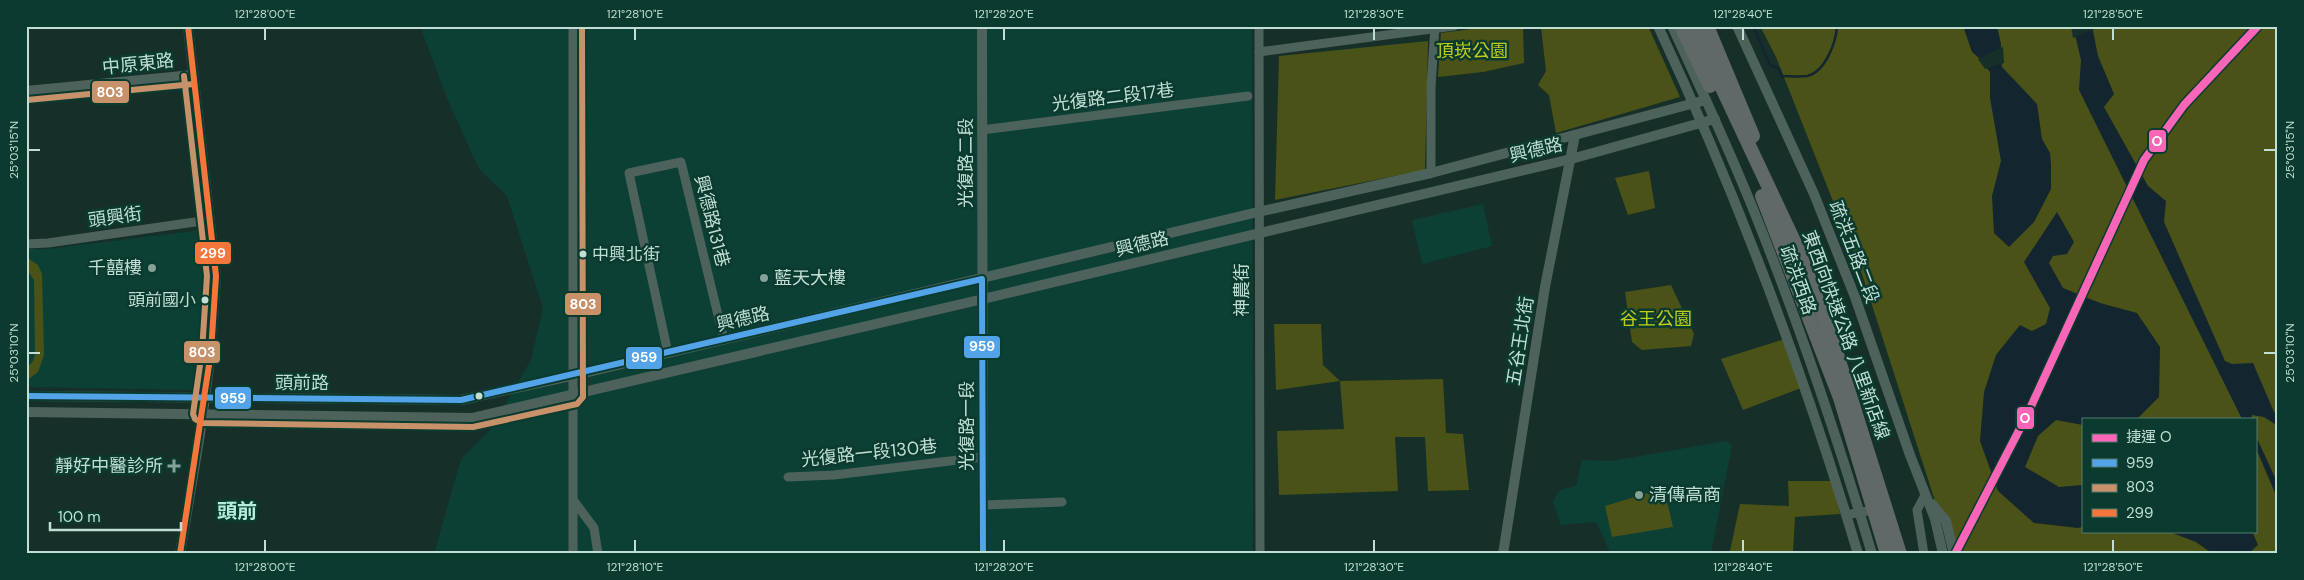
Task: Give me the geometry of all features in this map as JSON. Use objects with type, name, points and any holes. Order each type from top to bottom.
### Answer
[{"type":"highway","name":"東西向快速公路 八里新店線","points":[[1681,26],[1737,137],[1777,232],[1840,398],[1887,554]]},
{"type":"highway","name":"東西向快速公路 八里新店線","points":[[1693,26],[1804,265],[1836,352],[1898,554]]},
{"type":"highway","points":[[1707,26],[1740,103],[1787,228]]},
{"type":"street","points":[[180,554],[211,352],[216,276],[188,26]]},
{"type":"street","points":[[573,26],[575,375],[573,554]]},
{"type":"street","name":"光復路二段","points":[[982,26],[983,299]]},
{"type":"street","name":"神農街","points":[[1259,26],[1260,554]]},
{"type":"street","points":[[1259,52],[1435,27],[1454,26]]},
{"type":"street","name":"疏洪西路","points":[[1658,26],[1702,122],[1775,306],[1858,554]]},
{"type":"street","name":"疏洪西路","points":[[1672,26],[1715,119],[1790,303],[1860,512],[1872,554]]},
{"type":"street","name":"疏洪五路二段","points":[[1737,26],[1814,194],[1854,297],[1935,519],[1943,554]]},
{"type":"street","points":[[1431,173],[1431,87],[1435,27]]},
{"type":"street","name":"中原東路","points":[[26,91],[193,75]]},
{"type":"street","name":"光復路二段17巷","points":[[982,130],[1248,96]]},
{"type":"street","name":"興德路","points":[[575,375],[1258,212],[1431,173],[1706,100]]},
{"type":"street","name":"興德路","points":[[575,395],[1570,159],[1715,119]]},
{"type":"street","name":"五谷王北街","points":[[1503,554],[1545,286],[1574,135]]},
{"type":"street","name":"興德路131巷","points":[[668,353],[629,173],[681,162],[724,340]]},
{"type":"street","name":"頭興街","points":[[26,244],[48,244],[209,220]]},
{"type":"street","name":"光復路一段","points":[[983,299],[983,554]]},
{"type":"street","name":"頭前路","points":[[26,396],[461,400],[575,375]]},
{"type":"street","name":"頭前路","points":[[26,412],[472,418],[575,395]]},
{"type":"street","name":"光復路一段130巷","points":[[788,477],[834,475],[983,457]]},
{"type":"street","points":[[1924,554],[1917,510],[1925,495]]},
{"type":"street","name":"疏洪五路二段","points":[[1925,495],[1946,521],[1954,554]]},
{"type":"street","points":[[574,502],[594,528],[598,554]]},
{"type":"street","points":[[983,505],[1062,502]]},
{"type":"street","points":[[1846,515],[1883,508],[1898,554]]},
{"type":"shaded area","points":[[420,26],[1252,26],[1253,554],[434,554],[461,459],[491,429],[531,360],[543,308],[507,196],[479,169],[447,98]]},
{"type":"shaded area","points":[[1483,204],[1492,246],[1422,264],[1412,220]]},
{"type":"shaded area","name":"頭前國小","points":[[201,230],[207,301],[195,390],[26,387],[26,249],[48,249]]},
{"type":"shaded area","name":"清傳高商","points":[[1726,441],[1732,445],[1711,554],[1611,554],[1596,522],[1561,525],[1553,501],[1560,490],[1576,486],[1582,460],[1611,461]]},
{"type":"green space","name":"頂崁公園","points":[[1494,26],[1523,26],[1524,63],[1483,72],[1438,77],[1441,33]]},
{"type":"green space","points":[[1648,26],[1680,97],[1556,133],[1549,95],[1538,85],[1546,71],[1541,27]]},
{"type":"green space","points":[[1760,26],[2278,26],[2278,554],[1952,554],[1863,277],[1776,57]]},
{"type":"green space","points":[[1428,41],[1425,170],[1275,200],[1279,56]]},
{"type":"green space","points":[[1649,171],[1655,208],[1628,215],[1615,178]]},
{"type":"green space","points":[[26,257],[38,265],[42,274],[44,355],[38,372],[26,381],[26,369],[33,361],[35,355],[34,280],[26,268]]},
{"type":"green space","name":"谷王公園","points":[[1671,285],[1694,334],[1691,346],[1642,350],[1632,342],[1625,292]]},
{"type":"green space","points":[[1274,324],[1321,324],[1323,365],[1340,381],[1276,390]]},
{"type":"green space","points":[[1785,339],[1801,388],[1743,410],[1721,359]]},
{"type":"green space","points":[[1443,379],[1446,433],[1463,434],[1469,490],[1428,491],[1425,437],[1395,437],[1398,491],[1279,495],[1277,431],[1344,429],[1340,381]]},
{"type":"green space","points":[[1788,481],[1833,481],[1840,514],[1795,517],[1793,553],[1730,551],[1740,504],[1789,506]]},
{"type":"green space","points":[[1664,488],[1673,527],[1612,537],[1605,506]]},
{"type":"green space","points":[[1848,551],[1849,554],[1800,553]]},
{"type":"water","points":[[1963,26],[1997,26],[2001,44],[2002,67],[2037,104],[2042,139],[2050,153],[2051,189],[2034,222],[2009,247],[1994,233],[1992,196],[2001,161],[1990,98],[1990,72],[1972,52]]},
{"type":"water","points":[[2073,26],[2092,26],[2098,56],[2114,94],[2104,107],[2148,186],[2166,201],[2164,222],[2225,361],[2232,364],[2253,363],[2274,412],[2278,415],[2278,426],[2264,417],[2252,415],[2251,418],[2242,418],[2079,90],[2081,60]]},
{"type":"water","points":[[2057,212],[2074,242],[2067,254],[2053,256],[2049,263],[2063,288],[2100,303],[2137,313],[2160,347],[2159,397],[2138,418],[2082,418],[2082,425],[2056,420],[2038,436],[2025,467],[2059,487],[2082,485],[2082,527],[2034,523],[1998,491],[1980,441],[1984,392],[1996,355],[2020,325],[2032,331],[2046,324],[2050,308],[2024,262]]},
{"type":"water","points":[[2256,436],[2278,484],[2278,500],[2256,448]]},
{"type":"water","points":[[2170,532],[2252,532],[2258,545],[2248,554],[2213,554],[2196,542]]},
{"type":"pier","points":[[2071,26],[2094,26],[2095,29],[2073,38]]},
{"type":"pier","points":[[2003,47],[2004,63],[1985,69],[1978,59]]},
{"type":"waterway","points":[[1753,26],[1770,65],[1779,69],[1782,76],[1807,76],[1819,69],[1832,48],[1837,26]]},
{"type":"metro line","name":"O","points":[[1955,554],[2028,413],[2144,160],[2184,105],[2258,26]]},
{"type":"transit line","name":"299","points":[[180,554],[211,352],[216,276],[188,26]]},
{"type":"transit line","name":"803","points":[[184,76],[207,276],[202,351],[193,414],[195,419],[202,423],[473,427],[577,404],[583,397],[582,26]]},
{"type":"transit line","name":"803","points":[[27,100],[194,84]]},
{"type":"transit line","name":"959","points":[[26,396],[461,400],[982,279],[983,554]]},
{"type":"place","name":"中興北街","points":[[583,254]]},
{"type":"place","name":"千囍樓","points":[[152,268]]},
{"type":"place","name":"藍天大樓","points":[[764,278]]},
{"type":"place","name":"頭前國小","points":[[205,300]]},
{"type":"place","name":"靜好中醫診所","points":[[174,466]]},
{"type":"place","name":"清傳高商","points":[[1639,495]]},
{"type":"district","name":"頭前","points":[[237,511]]}]
